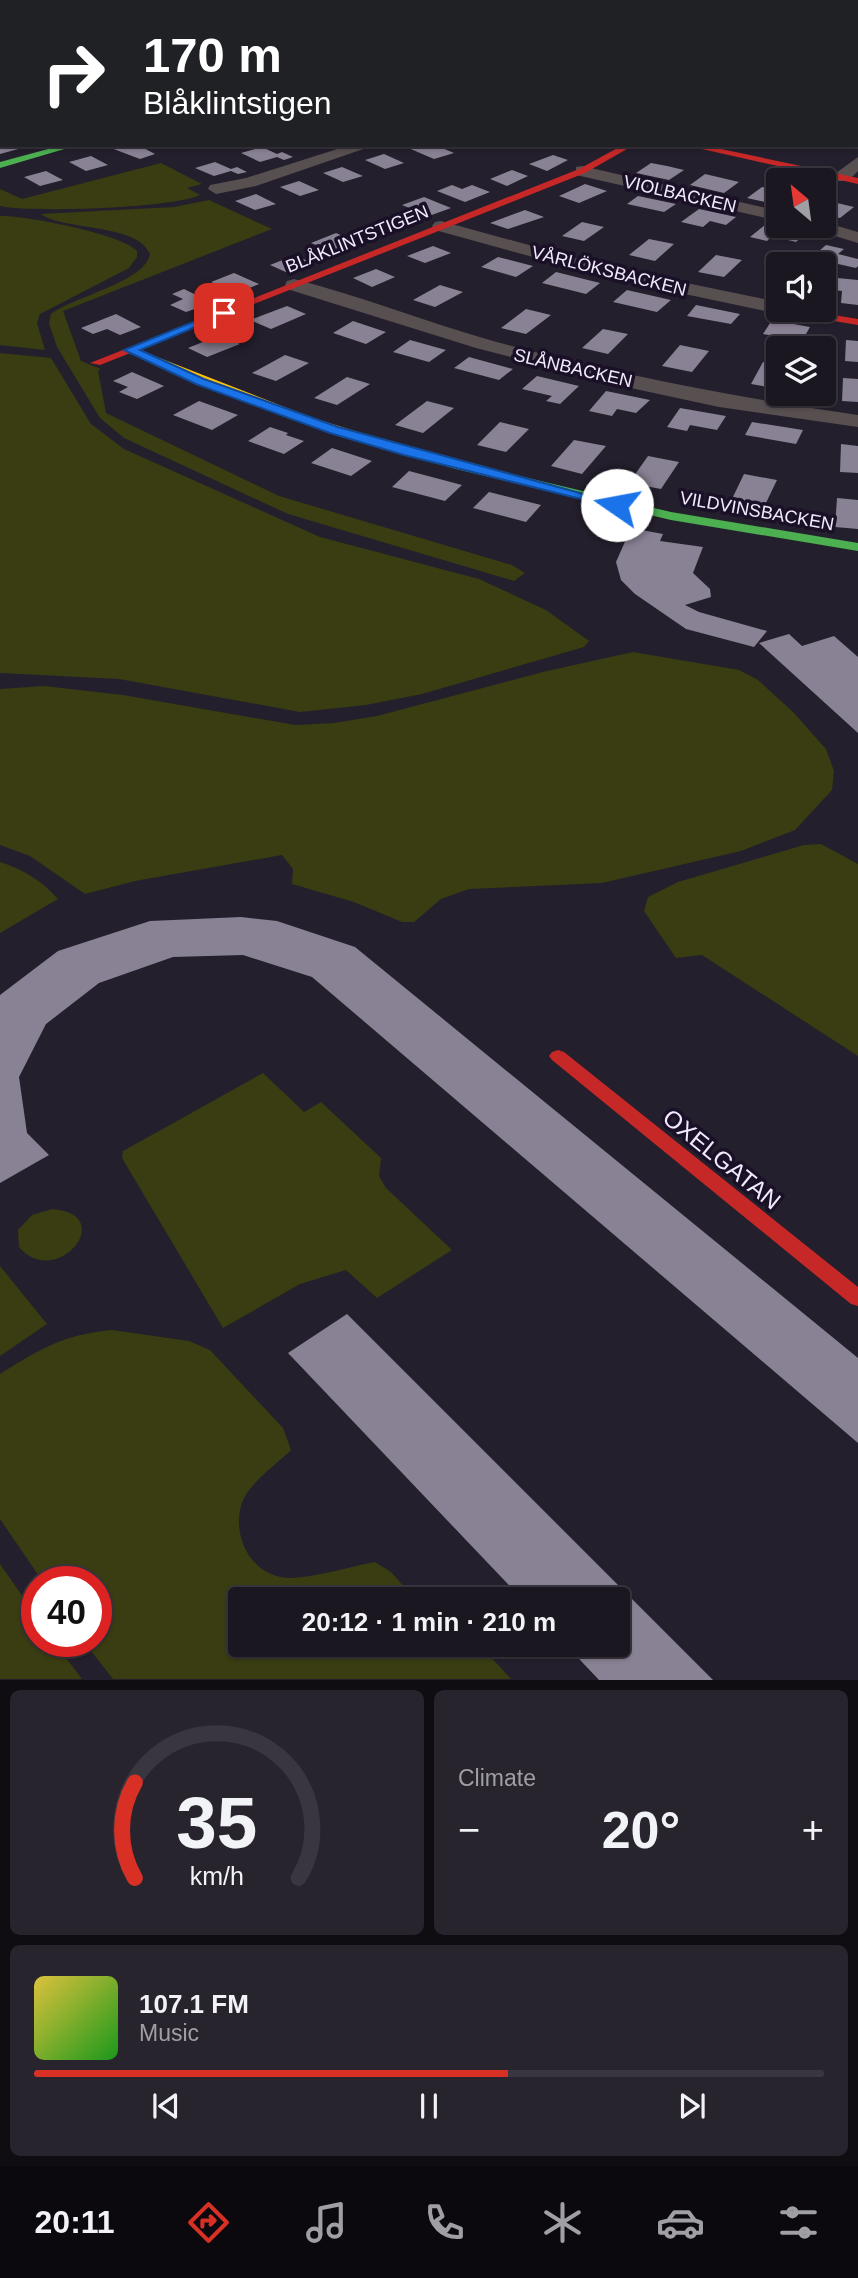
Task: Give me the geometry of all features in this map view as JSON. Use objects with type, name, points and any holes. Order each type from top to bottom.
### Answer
[{"type":"street","points":[[0,165],[67,147]]},
{"type":"street","points":[[216,189],[360,147]]},
{"type":"street","name":"BLÅKLINTSTIGEN","points":[[96,363],[582,171],[626,147]]},
{"type":"street","points":[[698,147],[850,179],[858,162]]},
{"type":"street","name":"VIOLBACKEN","points":[[582,171],[766,213]]},
{"type":"street","name":"VÅRLÖKSBACKEN","points":[[441,226],[585,267],[766,305]]},
{"type":"street","points":[[836,231],[858,238]]},
{"type":"street","name":"SLÅNBACKEN","points":[[294,285],[374,313],[522,356],[676,392],[858,421]]},
{"type":"street","points":[[836,318],[858,322]]},
{"type":"street","name":"VILDVINSBACKEN","points":[[130,350],[253,401],[409,453],[669,516],[858,547]]},
{"type":"street","name":"OXELGATAN","points":[[558,1056],[858,1298]]},
{"type":"shaded area","points":[[161,163],[202,184],[187,188],[200,195],[162,203],[102,208],[41,209],[0,206],[0,189],[22,199]]},
{"type":"shaded area","points":[[209,200],[272,229],[63,311],[81,361],[101,369],[98,371],[106,413],[279,496],[512,565],[525,573],[514,581],[288,514],[124,438],[100,418],[57,347],[49,323],[51,314],[136,273],[150,254],[143,244],[131,237],[66,223],[41,214],[174,207]]},
{"type":"shaded area","points":[[0,216],[50,222],[93,232],[128,245],[137,251],[137,257],[129,268],[40,314],[37,323],[45,350],[0,345]]},
{"type":"shaded area","points":[[0,353],[51,358],[91,424],[124,449],[320,537],[479,579],[546,610],[589,641],[584,647],[422,694],[366,705],[300,712],[119,679],[0,673]]},
{"type":"shaded area","points":[[633,652],[739,670],[758,680],[793,712],[826,749],[834,771],[832,790],[795,830],[741,851],[602,883],[469,889],[441,899],[414,922],[402,922],[354,902],[292,884],[293,869],[282,855],[135,881],[85,894],[30,856],[0,845],[0,689],[44,686],[123,695],[295,725],[334,723],[377,716],[547,671]]},
{"type":"shaded area","points":[[821,844],[858,864],[858,1056],[702,955],[676,958],[644,911],[648,897],[678,882],[804,845]]},
{"type":"shaded area","points":[[0,862],[32,876],[58,899],[0,933]]},
{"type":"shaded area","points":[[263,1073],[304,1112],[321,1102],[381,1158],[379,1176],[386,1188],[452,1250],[377,1298],[346,1270],[300,1284],[223,1328],[122,1158],[123,1151]]},
{"type":"shaded area","points":[[52,1209],[72,1214],[81,1223],[81,1235],[75,1246],[64,1256],[49,1260],[34,1258],[19,1247],[18,1230],[32,1215]]},
{"type":"shaded area","points":[[0,1266],[47,1324],[0,1356]]},
{"type":"shaded area","points":[[112,1330],[189,1341],[210,1350],[283,1428],[291,1450],[255,1483],[241,1506],[239,1519],[243,1543],[256,1564],[278,1576],[291,1578],[375,1562],[391,1572],[404,1587],[228,1587],[228,1657],[491,1657],[511,1679],[113,1679],[96,1657],[112,1657],[112,1566],[32,1566],[0,1519],[0,1374],[53,1344]]},
{"type":"shaded area","points":[[0,1564],[21,1594],[21,1657],[65,1657],[82,1679],[0,1679]]},
{"type":"building","points":[[0,147],[22,148],[0,154]]},
{"type":"building","points":[[142,147],[155,154],[140,159],[111,148]]},
{"type":"building","points":[[262,147],[293,157],[284,160],[277,157],[260,162],[241,153]]},
{"type":"building","points":[[406,147],[440,147],[454,153],[434,159]]},
{"type":"building","points":[[384,154],[404,163],[385,169],[365,160]]},
{"type":"building","points":[[553,155],[568,160],[547,171],[529,164]]},
{"type":"building","points":[[91,156],[108,165],[86,171],[69,162]]},
{"type":"building","points":[[215,162],[247,172],[238,174],[231,171],[214,176],[195,168]]},
{"type":"building","points":[[651,163],[684,170],[669,180],[636,173]]},
{"type":"building","points":[[342,167],[363,176],[343,182],[323,173]]},
{"type":"building","points":[[512,170],[528,176],[507,186],[490,179]]},
{"type":"building","points":[[46,171],[63,180],[40,186],[24,177]]},
{"type":"building","points":[[705,174],[739,182],[724,193],[690,185]]},
{"type":"building","points":[[299,181],[319,190],[300,196],[280,187]]},
{"type":"building","points":[[585,184],[607,191],[579,203],[559,196]]},
{"type":"building","points":[[452,185],[462,189],[472,185],[490,192],[465,202],[437,191]]},
{"type":"building","points":[[762,187],[766,188],[766,202],[747,198]]},
{"type":"building","points":[[256,194],[276,204],[255,210],[235,201]]},
{"type":"building","points":[[638,196],[676,204],[664,212],[627,204]]},
{"type":"building","points":[[424,197],[451,208],[429,216],[402,205]]},
{"type":"building","points":[[836,203],[854,207],[840,218],[836,217]]},
{"type":"building","points":[[699,209],[736,217],[726,225],[710,221],[703,227],[681,222]]},
{"type":"building","points":[[525,210],[544,217],[508,229],[490,223]]},
{"type":"building","points":[[386,219],[403,225],[376,236],[360,229]]},
{"type":"building","points":[[582,222],[604,227],[584,241],[562,236]]},
{"type":"building","points":[[766,224],[766,238],[770,238],[767,241],[750,237]]},
{"type":"building","points":[[336,233],[361,244],[336,253],[311,243]]},
{"type":"building","points":[[780,238],[800,238],[796,242]]},
{"type":"building","points":[[649,239],[674,244],[655,261],[629,255]]},
{"type":"building","points":[[826,245],[844,249],[838,254],[858,259],[858,266],[856,268],[836,264],[836,252],[818,252]]},
{"type":"building","points":[[433,246],[451,253],[425,263],[407,256]]},
{"type":"building","points":[[295,255],[312,263],[288,273],[270,265]]},
{"type":"building","points":[[716,255],[742,260],[724,277],[698,272]]},
{"type":"building","points":[[498,257],[533,266],[516,277],[481,267]]},
{"type":"building","points":[[376,269],[395,277],[372,287],[353,278]]},
{"type":"building","points":[[556,272],[600,283],[586,294],[542,283]]},
{"type":"building","points":[[234,273],[259,284],[237,293],[211,282]]},
{"type":"building","points":[[837,278],[858,280],[858,305],[841,303],[842,291],[836,290]]},
{"type":"building","points":[[440,285],[463,292],[435,307],[413,300]]},
{"type":"building","points":[[184,289],[212,303],[186,312],[170,305],[183,299],[172,294]]},
{"type":"building","points":[[627,290],[671,300],[657,312],[613,302]]},
{"type":"building","points":[[696,305],[740,314],[731,324],[687,316]]},
{"type":"building","points":[[287,306],[306,314],[271,329],[250,320]]},
{"type":"building","points":[[526,309],[551,315],[526,334],[501,328]]},
{"type":"building","points":[[116,314],[141,327],[120,335],[107,329],[93,334],[81,328]]},
{"type":"building","points":[[353,321],[386,332],[366,344],[333,333]]},
{"type":"building","points":[[771,322],[810,327],[805,336],[763,334]]},
{"type":"building","points":[[603,329],[628,334],[608,354],[582,348]]},
{"type":"building","points":[[220,335],[240,344],[207,357],[188,348]]},
{"type":"building","points":[[410,340],[446,350],[429,362],[393,352]]},
{"type":"building","points":[[846,340],[858,341],[858,362],[845,361]]},
{"type":"building","points":[[680,345],[709,351],[692,372],[662,366]]},
{"type":"building","points":[[285,355],[309,363],[276,381],[252,373]]},
{"type":"building","points":[[469,357],[513,369],[499,380],[454,368]]},
{"type":"building","points":[[763,362],[766,363],[766,387],[751,384]]},
{"type":"building","points":[[132,372],[164,386],[137,399],[119,392],[128,387],[113,381]]},
{"type":"building","points":[[537,376],[579,386],[560,404],[546,401],[552,396],[522,389]]},
{"type":"building","points":[[347,377],[370,384],[337,405],[314,398]]},
{"type":"building","points":[[843,378],[858,379],[858,402],[842,401]]},
{"type":"building","points":[[606,391],[650,400],[636,413],[617,409],[612,416],[589,411]]},
{"type":"building","points":[[199,401],[238,415],[212,430],[173,415]]},
{"type":"building","points":[[427,401],[454,408],[423,433],[395,425]]},
{"type":"building","points":[[680,408],[726,416],[717,430],[690,425],[687,431],[667,427]]},
{"type":"building","points":[[500,422],[529,429],[506,452],[477,445]]},
{"type":"building","points":[[752,422],[803,430],[796,444],[745,435]]},
{"type":"building","points":[[270,427],[304,441],[284,454],[248,441]]},
{"type":"building","points":[[574,440],[606,446],[582,474],[551,466]]},
{"type":"building","points":[[841,444],[858,446],[858,473],[840,472]]},
{"type":"building","points":[[332,448],[372,461],[351,476],[311,463]]},
{"type":"building","points":[[648,456],[679,462],[661,489],[629,483]]},
{"type":"building","points":[[409,471],[462,485],[445,501],[392,487]]},
{"type":"building","points":[[744,474],[777,480],[764,507],[731,501]]},
{"type":"building","points":[[489,492],[541,505],[526,522],[473,508]]},
{"type":"building","points":[[837,498],[858,500],[858,529],[835,527]]},
{"type":"building","points":[[631,528],[663,534],[660,541],[703,547],[693,573],[710,589],[711,597],[685,605],[699,612],[767,631],[754,647],[686,629],[635,594],[621,580],[616,562]]},
{"type":"building","points":[[789,634],[802,646],[834,636],[858,657],[858,733],[759,643]]},
{"type":"building","points":[[241,917],[277,921],[355,947],[858,1358],[858,1443],[312,977],[243,955],[173,957],[99,983],[46,1024],[19,1077],[27,1133],[49,1155],[0,1183],[0,995],[58,951],[150,921]]},
{"type":"building","points":[[347,1314],[620,1587],[511,1587],[288,1353]]},
{"type":"building","points":[[630,1597],[713,1680],[599,1680],[577,1657],[630,1657]]},
{"type":"traffic: fast","points":[[0,165],[67,147]]},
{"type":"traffic: fast","points":[[460,466],[671,516],[858,547]]},
{"type":"traffic: slow","points":[[130,350],[306,419],[460,466]]},
{"type":"traffic: jam","points":[[96,363],[582,171],[626,147]]},
{"type":"traffic: jam","points":[[697,147],[858,181]]},
{"type":"traffic: jam","points":[[836,318],[858,322]]},
{"type":"traffic: jam","points":[[558,1056],[858,1298]]},
{"type":"route","points":[[224,313],[130,350],[200,381],[334,430],[409,453],[617,505]]}]
